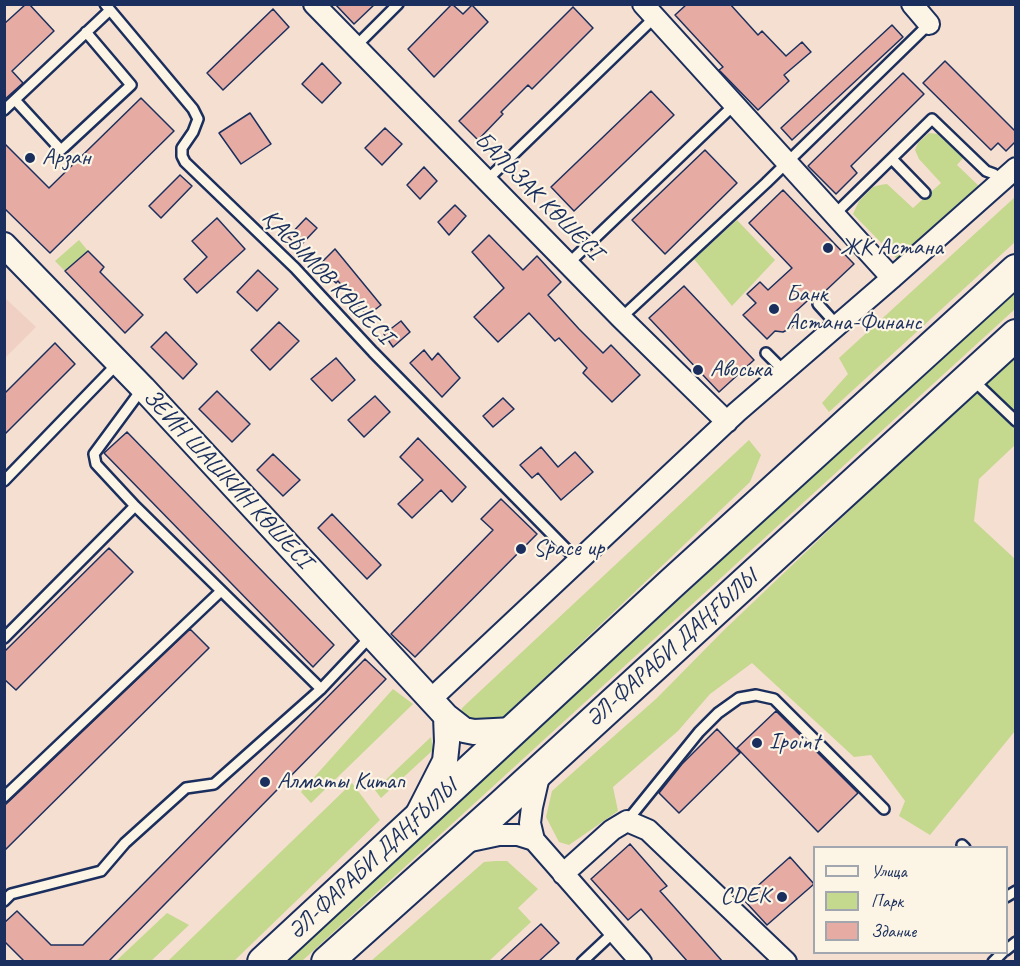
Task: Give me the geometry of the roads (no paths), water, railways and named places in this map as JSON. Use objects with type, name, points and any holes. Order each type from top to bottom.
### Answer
[{"type":"main road","name":"ӘЛ-ФАРАБИ ДАҢҒЫЛЫ","points":[[263,962],[846,423],[1016,270]]},
{"type":"main road","name":"ӘЛ-ФАРАБИ ДАҢҒЫЛЫ","points":[[327,962],[1016,335]]},
{"type":"street","name":"БАЛЬЗАК КӨШЕСІ","points":[[314,4],[621,318],[727,422]]},
{"type":"street","points":[[912,4],[929,24]]},
{"type":"street","points":[[649,11],[892,278]]},
{"type":"street","points":[[416,819],[445,761],[447,742],[438,708],[577,560],[784,371],[1008,175]]},
{"type":"street","name":"ЗЕИН ШАШКИН КӨШЕСІ","points":[[4,245],[143,388],[438,708],[464,730],[474,732],[514,730]]},
{"type":"street","points":[[541,769],[530,823],[534,840],[641,962]]},
{"type":"street","points":[[563,874],[612,830],[627,821],[648,830],[786,962]]},
{"type":"street","points":[[455,846],[499,835],[518,835],[534,840]]},
{"type":"lane","points":[[355,47],[398,4]]},
{"type":"lane","points":[[4,110],[86,32],[108,7]]},
{"type":"lane","name":"ҚАСЫМОВ КӨШЕСІ","points":[[108,7],[193,109],[198,119],[193,132],[182,148],[185,162],[295,268],[373,352],[577,560]]},
{"type":"lane","points":[[487,180],[649,11]]},
{"type":"lane","points":[[621,318],[787,163],[929,24]]},
{"type":"lane","points":[[15,100],[60,150],[131,84],[86,32]]},
{"type":"lane","points":[[569,263],[735,104]]},
{"type":"lane","points":[[835,214],[932,119],[986,171],[1008,175]]},
{"type":"lane","points":[[892,159],[925,194]]},
{"type":"lane","points":[[818,304],[837,325]]},
{"type":"lane","points":[[766,353],[784,371]]},
{"type":"lane","points":[[4,481],[118,363]]},
{"type":"lane","points":[[970,377],[1016,421]]},
{"type":"lane","points":[[143,388],[94,454],[96,464],[135,506],[321,688]]},
{"type":"lane","points":[[4,638],[135,506]]},
{"type":"lane","points":[[4,797],[221,591]]},
{"type":"lane","points":[[7,894],[101,871],[125,843],[186,788],[214,784],[321,688],[372,635]]},
{"type":"lane","points":[[627,821],[699,732],[718,713],[739,698],[756,695],[765,695],[774,699],[884,809]]},
{"type":"lane","points":[[582,962],[614,932]]},
{"type":"place","name":"Арзан","points":[[30,158]]},
{"type":"place","name":"ЖК Астана","points":[[828,248]]},
{"type":"place","name":"Банк Астана-Финанс","points":[[774,309]]},
{"type":"place","name":"Авоська","points":[[698,370]]},
{"type":"place","name":"Space up","points":[[521,549]]},
{"type":"place","name":"Ipoint","points":[[757,743]]},
{"type":"place","name":"Алматы Китап","points":[[265,782]]},
{"type":"place","name":"CDEK","points":[[782,897]]}]
